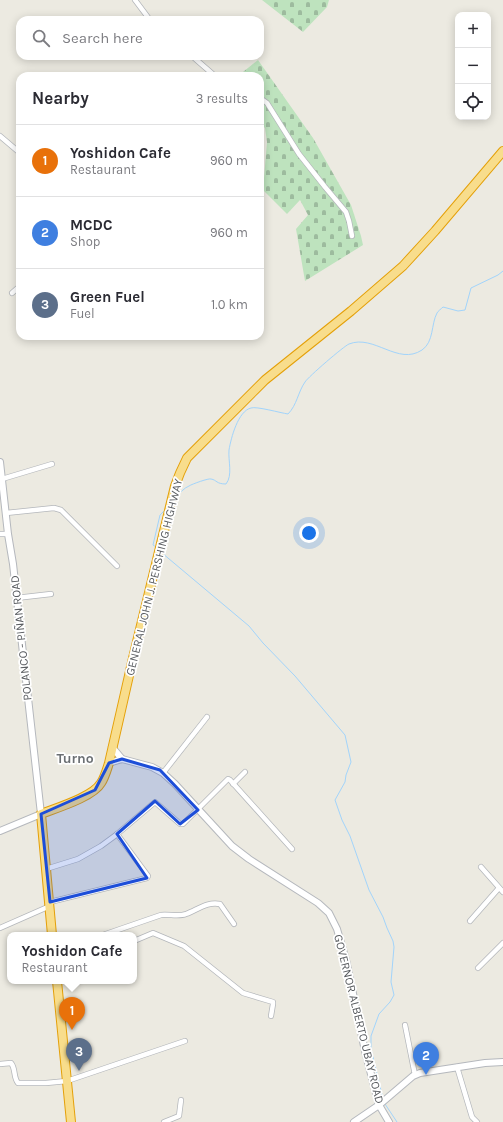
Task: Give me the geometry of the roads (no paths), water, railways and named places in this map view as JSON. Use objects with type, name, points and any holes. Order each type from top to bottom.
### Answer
[{"type":"highway","name":"GENERAL JOHN J. PERSHING HIGHWAY","points":[[41,814],[86,796],[101,784],[109,763],[175,486],[188,458],[265,380],[351,311],[403,266],[503,151]]},
{"type":"highway","points":[[41,814],[52,932]]},
{"type":"highway","points":[[57,984],[72,1122]]},
{"type":"main road","name":"POLANCO - PIÑAN ROAD","points":[[0,462],[4,517],[13,564],[41,814]]},
{"type":"main road","points":[[109,763],[122,759],[112,747]]},
{"type":"main road","name":"GOVERNOR ALBERTO UBAY ROAD","points":[[122,759],[152,767],[163,772],[238,851],[318,903],[329,913],[340,939],[346,960],[365,1051],[389,1122]]},
{"type":"main road","name":"GENERAL JOHN J. PERSHING HIGHWAY","points":[[0,831],[41,814]]},
{"type":"main road","points":[[354,1122],[383,1102],[420,1072],[503,1062]]},
{"type":"street","points":[[135,0],[147,16]]},
{"type":"street","points":[[197,60],[210,72]]},
{"type":"street","points":[[264,101],[299,154],[346,212],[352,236]]},
{"type":"street","points":[[0,136],[16,150]]},
{"type":"street","points":[[12,293],[16,290]]},
{"type":"street","points":[[2,479],[52,464]]},
{"type":"street","points":[[4,517],[58,508],[68,516],[117,566]]},
{"type":"street","points":[[0,534],[8,534]]},
{"type":"street","points":[[16,598],[51,594]]},
{"type":"street","points":[[163,772],[207,717]]},
{"type":"street","points":[[234,784],[245,772]]},
{"type":"street","points":[[46,869],[78,859],[101,846],[155,802],[178,823],[185,823],[227,779],[234,784],[292,849]]},
{"type":"street","points":[[0,928],[50,904],[147,878],[148,876],[117,834]]},
{"type":"street","points":[[481,868],[503,892]]},
{"type":"street","points":[[470,921],[499,888]]},
{"type":"street","points":[[112,932],[161,915],[182,915],[214,903],[220,904],[234,924]]},
{"type":"street","points":[[137,940],[152,933],[180,943],[243,993],[273,1002],[270,1016]]},
{"type":"street","points":[[478,968],[503,943]]},
{"type":"street","points":[[405,1025],[415,1075]]},
{"type":"street","points":[[0,1064],[11,1063],[13,1065],[15,1080],[18,1083],[67,1081],[185,1041]]},
{"type":"street","points":[[457,1067],[472,1117],[477,1122]]},
{"type":"street","points":[[164,1122],[179,1116],[181,1100]]},
{"type":"waterway","points":[[176,497],[187,487],[207,479],[226,484],[230,468],[229,450],[231,439],[239,419],[246,410],[258,408],[288,414],[305,382],[319,368],[349,344],[358,342],[368,343],[404,354],[413,354],[422,350],[429,342],[435,317],[443,307],[458,311],[465,310],[471,288],[503,271]]},
{"type":"waterway","points":[[156,547],[153,545],[160,515],[166,509]]},
{"type":"waterway","points":[[162,553],[249,626],[263,643],[295,676],[345,735],[351,762],[345,782],[335,800],[342,820],[350,836],[369,890],[383,917],[394,947],[391,982],[394,995],[379,1014],[371,1036],[371,1049],[383,1099]]},
{"type":"waterway","points":[[385,1104],[397,1122]]},
{"type":"place","name":"Yoshidon Cafe","points":[[72,1030]]},
{"type":"place","name":"Green Fuel","points":[[79,1071]]},
{"type":"place","name":"MCDC","points":[[426,1075]]},
{"type":"district","name":"Turno","points":[[75,758]]}]
